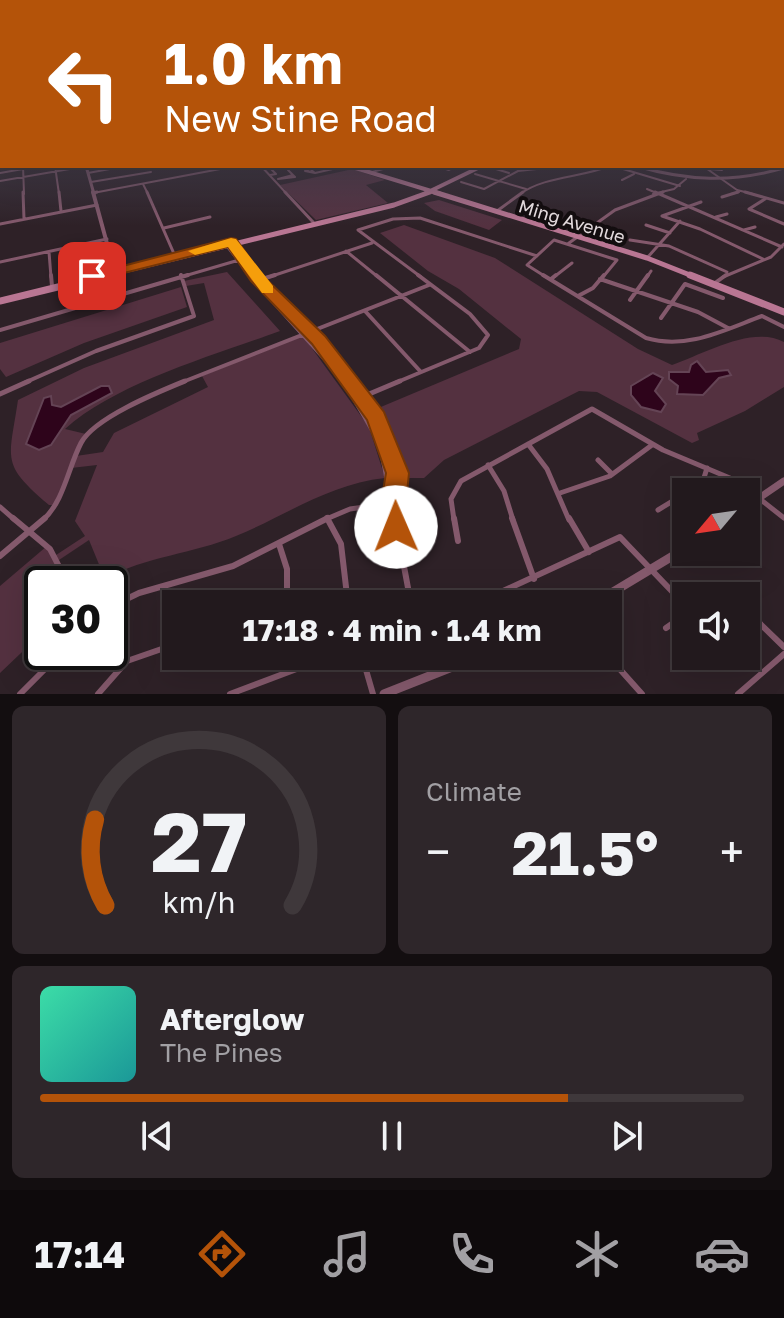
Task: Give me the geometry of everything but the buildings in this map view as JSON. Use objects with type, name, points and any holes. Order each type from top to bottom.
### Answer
[{"type":"main road","name":"Ming Avenue","points":[[354,168],[648,257],[784,310]]},
{"type":"main road","name":"Ming Avenue","points":[[355,168],[430,191]]},
{"type":"main road","points":[[0,300],[316,223],[430,191],[475,168]]},
{"type":"main road","points":[[0,300],[296,229],[430,191]]},
{"type":"street","points":[[23,168],[24,219]]},
{"type":"street","points":[[55,168],[61,212]]},
{"type":"street","points":[[0,181],[74,168]]},
{"type":"street","points":[[87,168],[115,272]]},
{"type":"street","points":[[88,173],[115,168]]},
{"type":"street","points":[[203,168],[206,172]]},
{"type":"street","points":[[93,193],[226,168]]},
{"type":"street","points":[[263,168],[316,223]]},
{"type":"street","points":[[315,173],[335,168]]},
{"type":"street","points":[[372,172],[387,168]]},
{"type":"street","points":[[461,182],[484,189],[510,174],[537,168]]},
{"type":"street","points":[[558,168],[570,179]]},
{"type":"street","points":[[496,211],[539,182],[570,179],[605,168]]},
{"type":"street","points":[[618,168],[681,186]]},
{"type":"street","points":[[644,168],[686,179],[724,182],[749,179],[774,168]]},
{"type":"street","points":[[687,168],[722,170]]},
{"type":"street","points":[[706,168],[741,192],[784,203]]},
{"type":"street","points":[[496,169],[510,174]]},
{"type":"street","points":[[276,180],[294,175],[288,170]]},
{"type":"street","points":[[91,182],[151,172]]},
{"type":"street","points":[[622,180],[636,173]]},
{"type":"street","points":[[475,174],[526,189]]},
{"type":"street","points":[[122,177],[126,187]]},
{"type":"street","points":[[570,245],[607,213],[681,186],[686,179]]},
{"type":"street","points":[[143,184],[175,256]]},
{"type":"street","points":[[647,189],[783,246]]},
{"type":"street","points":[[722,197],[741,192]]},
{"type":"street","points":[[765,199],[749,209],[784,224]]},
{"type":"street","points":[[701,202],[662,216],[713,235],[763,259]]},
{"type":"street","points":[[0,224],[97,205]]},
{"type":"street","points":[[714,218],[727,214]]},
{"type":"street","points":[[164,228],[210,217]]},
{"type":"street","points":[[362,397],[483,346],[488,338],[483,326],[358,230],[397,218],[420,218],[537,256]]},
{"type":"street","points":[[648,257],[680,221]]},
{"type":"street","points":[[646,225],[670,233]]},
{"type":"street","points":[[742,231],[755,227]]},
{"type":"street","points":[[706,238],[713,235]]},
{"type":"street","points":[[0,262],[107,239]]},
{"type":"street","points":[[578,296],[600,279],[617,260],[554,240],[527,265],[646,338],[665,344],[683,343],[762,316],[784,327]]},
{"type":"street","points":[[630,240],[661,242],[727,272]]},
{"type":"street","points":[[256,281],[372,243]]},
{"type":"street","points":[[229,244],[256,281],[309,333],[379,422],[397,473],[393,503]]},
{"type":"street","points":[[716,282],[727,272],[763,259],[783,246]]},
{"type":"street","points":[[728,250],[737,247]]},
{"type":"street","points":[[346,251],[402,297],[425,310],[470,352]]},
{"type":"street","points":[[49,252],[52,286]]},
{"type":"street","points":[[690,258],[697,256]]},
{"type":"street","points":[[0,330],[240,260]]},
{"type":"street","points":[[551,279],[572,263]]},
{"type":"street","points":[[630,300],[651,271]]},
{"type":"street","points":[[0,394],[96,351],[194,316],[181,275]]},
{"type":"street","points":[[600,279],[673,304],[728,328]]},
{"type":"street","points":[[70,284],[74,307]]},
{"type":"street","points":[[661,318],[685,284],[723,298]]},
{"type":"street","points":[[0,556],[53,511],[82,440],[97,424],[178,384],[429,285]]},
{"type":"street","points":[[33,311],[35,318]]},
{"type":"street","points":[[365,311],[421,372]]},
{"type":"street","points":[[331,361],[372,425],[384,456],[408,590]]},
{"type":"street","points":[[349,391],[355,388]]},
{"type":"street","points":[[458,541],[452,494],[461,481],[592,409],[653,445],[730,478]]},
{"type":"street","points":[[372,425],[379,422]]},
{"type":"street","points":[[528,444],[548,467],[575,532],[590,552]]},
{"type":"street","points":[[560,493],[578,490],[611,473],[645,454],[653,445]]},
{"type":"street","points":[[598,460],[611,473]]},
{"type":"street","points":[[488,465],[503,485],[523,559],[534,579]]},
{"type":"street","points":[[704,478],[707,468]]},
{"type":"street","points":[[760,497],[784,481]]},
{"type":"street","points":[[760,499],[784,518]]},
{"type":"street","points":[[658,510],[672,501]]},
{"type":"street","points":[[128,597],[140,591],[235,565],[327,518],[360,505],[393,503]]},
{"type":"street","points":[[0,507],[56,555],[61,566]]},
{"type":"street","points":[[327,518],[341,544],[346,590]]},
{"type":"street","points":[[508,590],[620,537],[672,591]]},
{"type":"street","points":[[279,544],[287,569],[287,590]]},
{"type":"street","points":[[617,590],[672,557]]},
{"type":"street","points":[[666,628],[672,624]]},
{"type":"street","points":[[760,624],[784,647]]},
{"type":"street","points":[[98,694],[127,661],[162,649]]},
{"type":"street","points":[[738,694],[784,654]]},
{"type":"street","points":[[20,694],[44,670]]},
{"type":"street","points":[[230,694],[294,670]]},
{"type":"street","points":[[366,670],[373,694]]},
{"type":"street","points":[[384,694],[445,670]]},
{"type":"street","points":[[621,670],[642,694]]},
{"type":"shaded area","points":[[353,169],[385,180],[366,185],[388,203],[316,220],[280,185]]},
{"type":"shaded area","points":[[439,200],[502,220],[489,230],[435,211],[424,203]]},
{"type":"shaded area","points":[[404,225],[495,258],[638,349],[672,365],[743,339],[758,337],[784,342],[784,387],[745,411],[697,433],[699,440],[692,443],[597,392],[579,391],[444,460],[424,478],[401,478],[394,445],[376,409],[519,349],[521,339],[459,289],[428,271],[380,233]]},
{"type":"shaded area","points":[[227,272],[280,331],[138,384],[86,413],[65,429],[86,434],[76,456],[103,452],[114,433],[208,387],[202,376],[303,336],[369,427],[385,478],[327,493],[236,536],[128,568],[100,566],[89,540],[59,560],[61,566],[24,566],[24,650],[0,673],[0,586],[47,546],[56,555],[85,536],[75,521],[97,465],[71,468],[56,505],[49,505],[22,479],[12,460],[18,400],[84,368],[214,320],[204,283],[186,286],[184,281]]},
{"type":"shaded area","points":[[181,287],[187,307],[84,343],[6,377],[0,369],[0,343]]},
{"type":"shaded area","points":[[697,361],[706,372],[728,370],[731,375],[719,378],[703,395],[677,394],[678,386],[669,379],[669,372],[689,372],[691,365]]},
{"type":"shaded area","points":[[653,373],[663,378],[655,391],[666,404],[661,412],[641,407],[631,395],[631,386]]},
{"type":"shaded area","points":[[101,386],[109,386],[112,393],[71,415],[51,445],[39,450],[26,444],[44,398],[51,396],[52,405],[61,407]]},
{"type":"slow traffic","points":[[195,251],[231,242],[268,289]]},
{"type":"route","points":[[92,276],[231,242],[256,278],[319,340],[376,417],[388,441],[397,473],[393,503],[396,527]]}]
